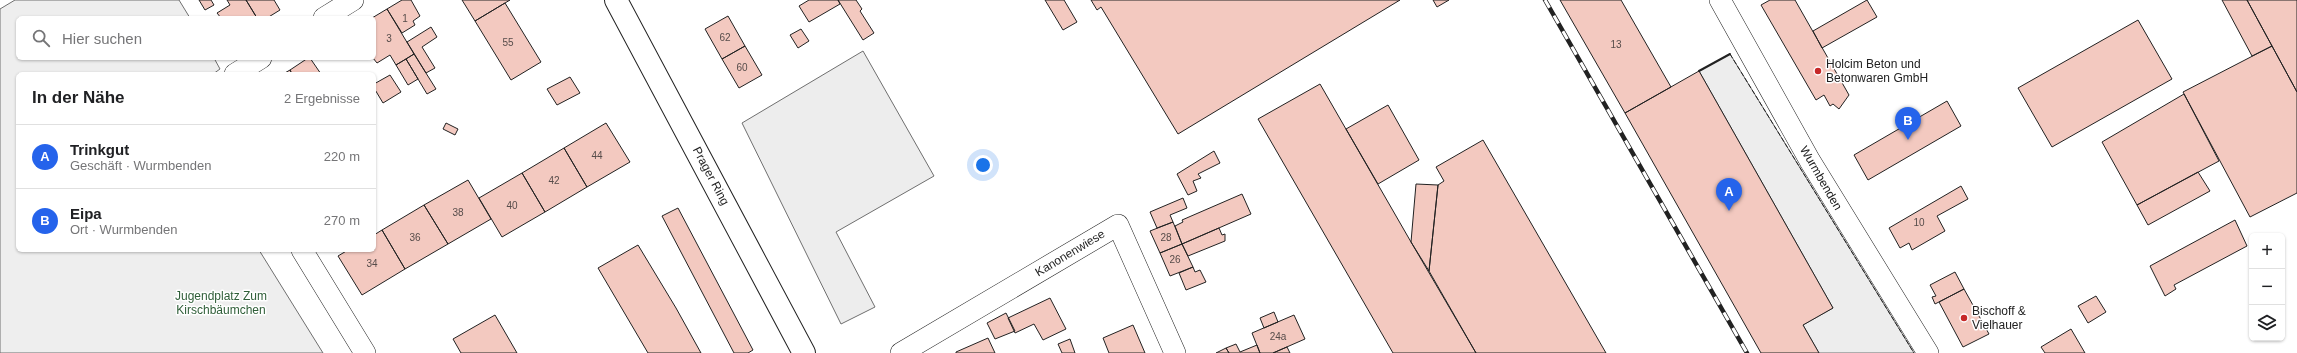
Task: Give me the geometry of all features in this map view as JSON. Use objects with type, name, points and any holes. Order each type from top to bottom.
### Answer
[{"type":"main road","name":"Prager Ring","points":[[616,0],[804,353]]},
{"type":"street","points":[[327,16],[353,0]]},
{"type":"street","name":"Wurmbenden","points":[[1720,0],[1810,161],[1928,353]]},
{"type":"street","points":[[239,72],[258,60]]},
{"type":"street","name":"Kanonenwiese","points":[[901,353],[1118,225],[1175,353]]},
{"type":"street","points":[[303,252],[365,353]]},
{"type":"green space","name":"Jugendplatz Zum Kirschbäumchen","points":[[15,0],[179,0],[189,16],[16,16],[16,60],[215,60],[220,69],[216,72],[16,72],[16,252],[260,252],[323,353],[0,353],[0,9]]},
{"type":"shaded area","points":[[863,51],[934,176],[836,232],[875,307],[841,324],[742,123]]},
{"type":"shaded area","points":[[1730,54],[1914,353],[1819,353],[1803,325],[1833,308],[1699,71]]},
{"type":"building","points":[[199,0],[211,0],[214,5],[205,10]]},
{"type":"building","points":[[227,0],[246,0],[256,16],[219,16],[217,13],[230,5]]},
{"type":"building","points":[[246,0],[274,0],[280,10],[270,16],[256,16]]},
{"type":"building","points":[[402,0],[411,0],[420,16],[413,21],[415,25],[402,33],[387,9]]},
{"type":"building","points":[[462,0],[510,0],[475,21]]},
{"type":"building","points":[[809,0],[838,0],[840,4],[809,22],[799,6]]},
{"type":"building","points":[[838,0],[856,0],[862,9],[860,11],[874,33],[863,40]]},
{"type":"building","points":[[1045,0],[1064,0],[1077,22],[1063,30]]},
{"type":"building","points":[[1091,0],[1400,0],[1178,134],[1101,7],[1097,10]]},
{"type":"building","points":[[1433,0],[1449,0],[1437,7]]},
{"type":"building","points":[[1560,0],[1621,0],[1671,87],[1625,113]]},
{"type":"building","name":"Holcim Beton und Betonwaren GmbH","points":[[1770,0],[1795,0],[1849,95],[1839,109],[1833,104],[1830,106],[1824,95],[1816,100],[1761,5]]},
{"type":"building","points":[[1867,0],[1877,17],[1822,48],[1813,31]]},
{"type":"building","points":[[2222,0],[2247,0],[2272,46],[2252,56]]},
{"type":"building","points":[[2247,0],[2297,0],[2297,92]]},
{"type":"building","points":[[505,3],[541,62],[511,80],[475,21]]},
{"type":"building","points":[[387,9],[414,54],[396,65],[390,55],[377,63],[375,60],[376,60],[375,16]]},
{"type":"building","points":[[728,16],[745,46],[722,59],[705,29]]},
{"type":"building","points":[[2138,20],[2172,79],[2052,147],[2018,88]]},
{"type":"building","points":[[431,27],[437,37],[422,47],[435,68],[426,73],[407,42]]},
{"type":"building","points":[[801,29],[809,41],[798,48],[790,35]]},
{"type":"building","points":[[745,46],[762,75],[739,88],[722,59]]},
{"type":"building","points":[[2272,46],[2297,92],[2297,193],[2250,217],[2183,92]]},
{"type":"building","points":[[414,54],[436,89],[427,94],[406,59]]},
{"type":"building","points":[[406,59],[418,79],[408,85],[396,65]]},
{"type":"building","points":[[305,60],[311,60],[320,72],[291,72],[290,70]]},
{"type":"building","points":[[1699,71],[1833,308],[1803,325],[1819,353],[1761,353],[1625,113]]},
{"type":"building","points":[[390,75],[401,92],[383,103],[376,91],[376,83]]},
{"type":"building","points":[[570,77],[580,93],[557,105],[547,89]]},
{"type":"building","points":[[1320,84],[1476,353],[1393,353],[1258,119]]},
{"type":"building","points":[[2184,94],[2219,161],[2137,205],[2102,142]]},
{"type":"building","points":[[1947,101],[1961,126],[1868,180],[1854,155]]},
{"type":"building","points":[[1388,105],[1419,160],[1378,184],[1346,129]]},
{"type":"building","points":[[446,123],[458,129],[455,135],[443,129]]},
{"type":"building","points":[[606,123],[630,162],[587,187],[564,148]]},
{"type":"building","points":[[1483,140],[1606,353],[1476,353],[1429,271],[1438,185],[1444,181],[1436,167]]},
{"type":"building","points":[[564,148],[587,187],[545,212],[522,173]]},
{"type":"building","points":[[1214,151],[1220,163],[1198,174],[1201,178],[1193,181],[1197,191],[1188,195],[1177,174]]},
{"type":"building","points":[[2198,172],[2210,191],[2148,225],[2137,205]]},
{"type":"building","points":[[522,173],[545,212],[502,237],[479,198]]},
{"type":"building","points":[[468,180],[491,219],[448,244],[424,205]]},
{"type":"building","points":[[1416,184],[1438,185],[1429,271],[1411,242]]},
{"type":"building","points":[[1961,186],[1968,199],[1937,216],[1945,231],[1912,250],[1909,243],[1900,248],[1889,228]]},
{"type":"building","points":[[1242,194],[1251,214],[1182,244],[1175,226],[1183,222],[1182,220]]},
{"type":"building","points":[[1183,198],[1187,208],[1170,215],[1173,222],[1157,228],[1150,212]]},
{"type":"building","points":[[424,205],[448,244],[405,269],[382,230]]},
{"type":"building","points":[[678,208],[753,350],[748,353],[734,353],[662,216]]},
{"type":"building","points":[[2235,220],[2247,246],[2174,285],[2176,289],[2165,296],[2150,266]]},
{"type":"building","points":[[1173,222],[1182,244],[1160,253],[1150,231]]},
{"type":"building","points":[[1219,228],[1222,235],[1225,234],[1225,241],[1188,256],[1182,244]]},
{"type":"building","points":[[382,230],[405,269],[362,295],[338,256],[345,252],[376,252],[376,234]]},
{"type":"building","points":[[1182,244],[1193,267],[1170,276],[1160,253]]},
{"type":"building","points":[[638,245],[701,353],[648,353],[598,268]]},
{"type":"building","points":[[1193,267],[1195,272],[1200,270],[1206,282],[1186,290],[1179,273]]},
{"type":"building","points":[[1955,272],[1964,289],[1935,304],[1932,297],[1936,296],[1930,285]]},
{"type":"building","name":"Bischoff & Vielhauer","points":[[1964,289],[1989,334],[1963,347],[1939,302]]},
{"type":"building","points":[[2096,296],[2106,312],[2088,323],[2078,306]]},
{"type":"building","points":[[1050,298],[1066,329],[1043,340],[1034,324],[1015,333],[1008,318]]},
{"type":"building","points":[[1274,312],[1278,322],[1264,328],[1260,318]]},
{"type":"building","points":[[1006,313],[1015,331],[995,339],[987,323]]},
{"type":"building","points":[[495,315],[517,353],[461,353],[453,339]]},
{"type":"building","points":[[1294,315],[1305,339],[1273,353],[1260,353],[1252,333]]},
{"type":"building","points":[[1133,325],[1145,353],[1109,353],[1103,338]]},
{"type":"building","points":[[2071,329],[2085,353],[2045,353],[2041,347]]},
{"type":"building","points":[[988,338],[995,353],[956,353],[956,352]]},
{"type":"building","points":[[1070,339],[1075,353],[1062,353],[1058,344]]},
{"type":"building","points":[[1236,344],[1240,352],[1257,345],[1260,353],[1229,353],[1226,348]]},
{"type":"building","points":[[1287,347],[1290,353],[1273,353]]},
{"type":"building","points":[[1226,348],[1229,353],[1216,353]]},
{"type":"railway","points":[[1545,0],[1747,353]]},
{"type":"fence","points":[[1730,54],[1914,353]]},
{"type":"wall","points":[[1699,71],[1730,54]]},
{"type":"place","name":"Holcim Beton und Betonwaren GmbH","points":[[1818,71]]},
{"type":"place","name":"Eipa","points":[[1908,140]]},
{"type":"place","name":"Trinkgut","points":[[1729,211]]},
{"type":"place","name":"Bischoff & Vielhauer","points":[[1964,318]]}]
